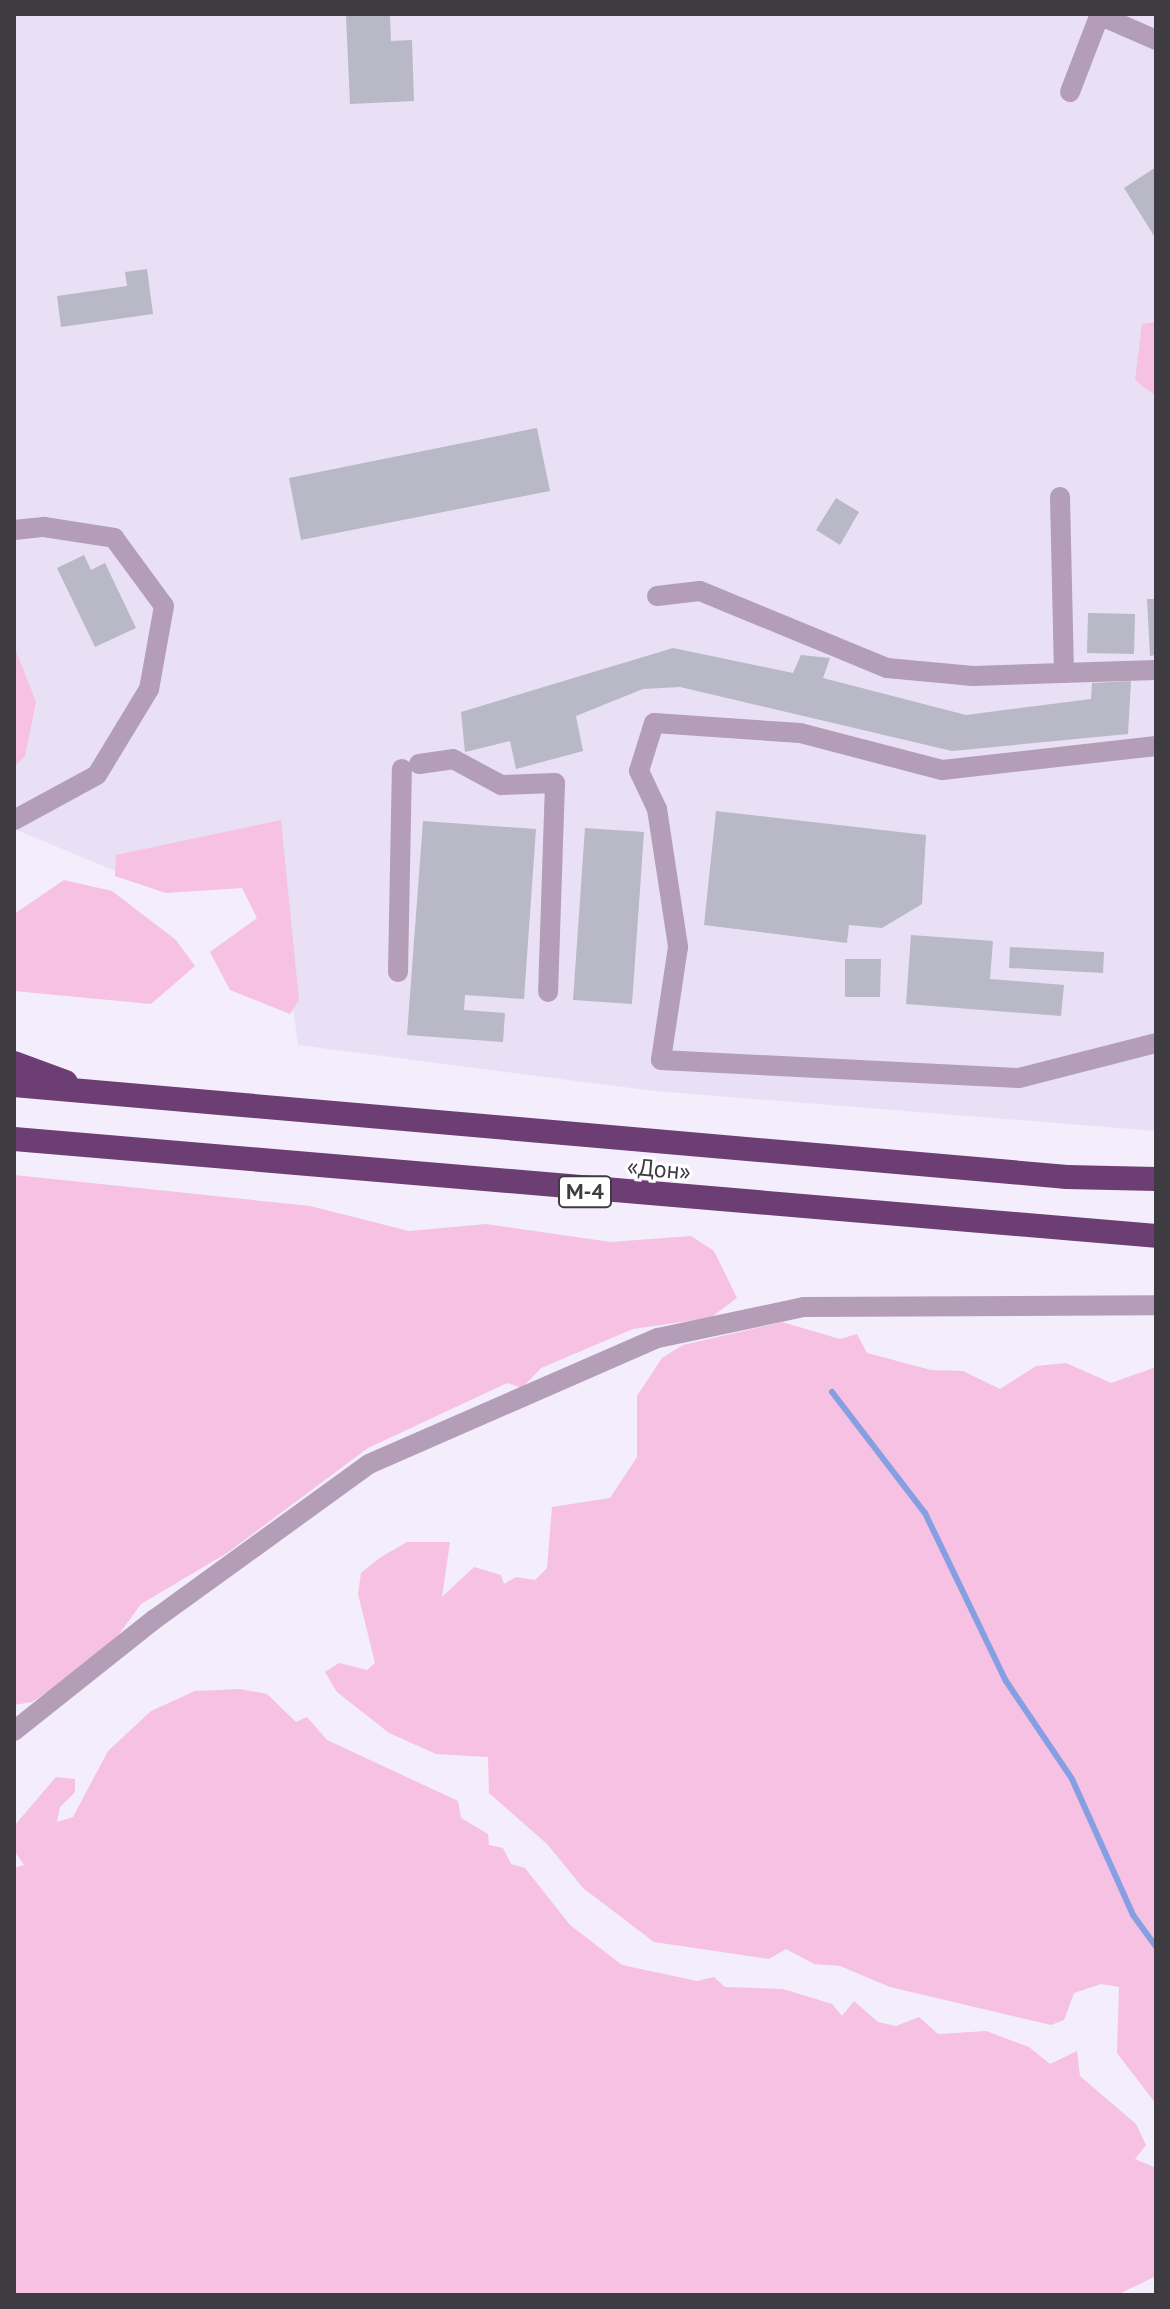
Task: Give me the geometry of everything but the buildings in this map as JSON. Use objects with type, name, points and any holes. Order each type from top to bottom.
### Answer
[{"type":"highway","points":[[14,1063],[91,1091]]},
{"type":"highway","points":[[14,1085],[1067,1177],[1156,1179]]},
{"type":"highway","name":"«Дон»","points":[[14,1139],[1156,1236]]},
{"type":"street","points":[[1070,92],[1100,15],[1156,40]]},
{"type":"street","points":[[1060,497],[1064,673]]},
{"type":"street","points":[[14,530],[44,527],[114,538],[164,606],[149,689],[97,775],[14,820]]},
{"type":"street","points":[[657,596],[700,591],[887,668],[973,676],[1156,670]]},
{"type":"street","points":[[1156,746],[942,770],[800,733],[654,723],[639,771],[657,809],[678,947],[661,1060],[1019,1078],[1156,1043]]},
{"type":"street","points":[[398,972],[411,767],[453,759],[501,785],[555,783],[548,992]]},
{"type":"street","points":[[14,1731],[155,1619],[369,1464],[658,1338],[804,1307],[1156,1305]]},
{"type":"shaded area","points":[[14,14],[1156,14],[1156,1131],[654,1091],[298,1045],[272,849],[130,877],[14,829]]},
{"type":"shaded area","points":[[1156,322],[1156,396],[1135,380],[1142,324]]},
{"type":"shaded area","points":[[14,646],[36,702],[25,756],[14,767]]},
{"type":"shaded area","points":[[281,820],[299,1000],[290,1014],[230,990],[210,952],[257,918],[242,888],[166,893],[115,876],[116,855]]},
{"type":"shaded area","points":[[64,880],[112,891],[176,940],[195,966],[151,1004],[14,991],[14,914]]},
{"type":"shaded area","points":[[14,1175],[310,1206],[409,1231],[486,1224],[611,1242],[691,1236],[714,1251],[737,1298],[710,1318],[633,1329],[541,1368],[522,1388],[507,1383],[368,1448],[227,1553],[141,1604],[103,1656],[32,1702],[14,1705]]},
{"type":"shaded area","points":[[782,1322],[840,1339],[857,1334],[867,1353],[931,1370],[963,1371],[1000,1389],[1036,1366],[1066,1363],[1111,1383],[1156,1367],[1156,2104],[1117,2053],[1119,1987],[1101,1984],[1074,1993],[1064,2020],[1051,2025],[890,1987],[840,1966],[814,1964],[786,1949],[769,1959],[654,1942],[583,1888],[547,1844],[489,1793],[488,1757],[436,1754],[389,1733],[337,1692],[325,1672],[339,1663],[367,1670],[375,1663],[358,1594],[361,1573],[381,1557],[407,1542],[450,1542],[442,1597],[474,1567],[501,1575],[504,1584],[516,1577],[535,1580],[547,1568],[552,1507],[610,1498],[637,1457],[637,1396],[662,1358],[683,1345]]},
{"type":"shaded area","points":[[240,1689],[267,1694],[296,1722],[307,1717],[327,1740],[458,1801],[461,1818],[488,1834],[489,1845],[503,1848],[511,1864],[525,1868],[570,1925],[622,1965],[697,1981],[714,1977],[725,1987],[783,1989],[832,2004],[842,2016],[854,2001],[878,2022],[896,2026],[919,2017],[938,2034],[986,2031],[1029,2047],[1050,2064],[1077,2051],[1080,2076],[1136,2124],[1146,2145],[1135,2159],[1156,2168],[1156,2276],[1117,2295],[14,2295],[14,1868],[24,1865],[14,1850],[14,1826],[56,1777],[75,1779],[75,1792],[60,1807],[57,1822],[73,1817],[108,1751],[151,1711],[195,1691]]},
{"type":"waterway","points":[[832,1392],[925,1513],[1006,1681],[1072,1779],[1133,1915],[1156,1947]]}]
